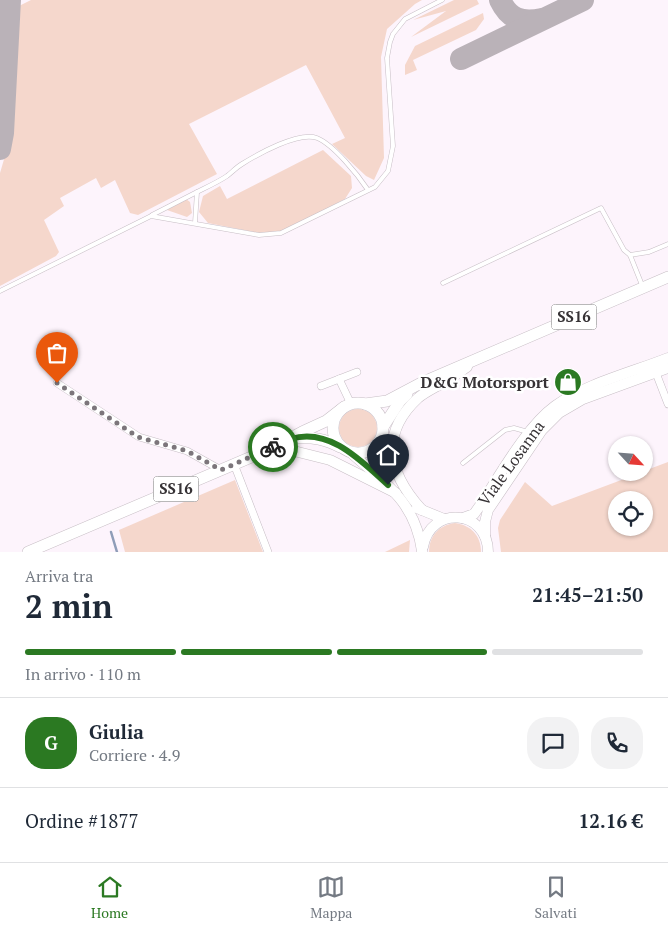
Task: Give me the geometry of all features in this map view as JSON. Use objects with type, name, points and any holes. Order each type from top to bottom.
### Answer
[{"type":"main road","name":"SS16","points":[[365,404],[387,401],[421,383],[668,277]]},
{"type":"main road","points":[[422,510],[407,491],[396,472],[392,447],[396,428],[404,412],[419,397],[447,381],[480,358]]},
{"type":"main road","name":"Viale Losanna","points":[[463,518],[474,514],[479,508],[530,433],[554,406],[580,391],[668,358]]},
{"type":"main road","name":"Viale Losanna","points":[[488,552],[485,522],[488,510],[542,430],[559,413],[584,399],[668,368]]},
{"type":"main road","points":[[388,485],[378,468],[377,450],[383,427],[400,401],[421,383]]},
{"type":"main road","points":[[383,427],[379,414],[365,404],[347,406],[337,414],[333,429],[335,438],[347,451],[388,485],[399,497],[419,531],[423,551]]},
{"type":"main road","name":"SS16","points":[[30,551],[268,450],[326,421],[347,406]]},
{"type":"main road","points":[[292,439],[311,437],[327,440],[347,451],[364,453],[380,441]]},
{"type":"main road","points":[[268,450],[290,450],[330,460],[422,510],[444,519]]},
{"type":"main road","points":[[423,551],[427,534],[434,525],[444,519],[463,518],[474,523],[485,536]]},
{"type":"street","points":[[321,386],[356,372]]},
{"type":"street","points":[[656,373],[668,404]]},
{"type":"street","points":[[339,379],[347,406]]},
{"type":"street","points":[[57,383],[138,437],[187,451],[221,470]]},
{"type":"street","points":[[234,464],[268,552]]},
{"type":"lane","points":[[151,216],[259,235],[280,234],[375,187],[388,171],[393,146],[387,58],[390,42],[405,19],[442,0]]},
{"type":"lane","points":[[0,291],[151,216],[227,176],[242,164],[286,141],[310,136],[324,142],[355,172],[368,190]]},
{"type":"lane","points":[[195,223],[196,192]]},
{"type":"lane","points":[[443,283],[601,208],[624,250],[630,255],[642,288]]},
{"type":"lane","points":[[630,255],[649,252],[668,245]]},
{"type":"lane","points":[[463,462],[505,430],[514,428],[530,433]]},
{"type":"shaded area","points":[[31,0],[422,0],[387,29],[381,57],[384,158],[374,180],[366,176],[332,144],[345,138],[306,65],[189,124],[217,174],[138,215],[130,213],[115,180],[101,188],[96,178],[60,198],[64,206],[44,220],[59,252],[56,256],[0,286],[0,173],[10,139],[19,6]]},
{"type":"shaded area","points":[[454,0],[477,0],[479,4],[411,37],[446,11],[413,20]]},
{"type":"shaded area","points":[[483,13],[484,19],[476,30],[413,60],[417,70],[405,75],[405,65],[415,46]]},
{"type":"shaded area","points":[[323,150],[351,176],[352,188],[345,199],[283,231],[259,233],[208,223],[199,212],[203,196],[220,186],[227,199]]},
{"type":"shaded area","points":[[186,199],[190,202],[192,213],[187,217],[167,210]]},
{"type":"shaded area","points":[[358,409],[372,414],[377,428],[372,442],[358,447],[344,442],[339,428],[344,414]]},
{"type":"shaded area","points":[[668,462],[668,552],[501,552],[498,528],[500,520],[525,482],[552,506],[619,481],[653,481],[653,468]]},
{"type":"shaded area","points":[[235,480],[263,552],[125,552],[119,530]]},
{"type":"shaded area","points":[[455,523],[466,526],[474,532],[481,546],[481,552],[429,552],[429,546],[436,532],[444,526]]},
{"type":"shaded area","points":[[410,540],[409,552],[385,552]]},
{"type":"waterway","points":[[111,532],[117,552]]},
{"type":"taxiway","points":[[0,149],[3,133],[10,0]]},
{"type":"taxiway","points":[[500,0],[507,12],[516,18],[522,20],[542,19]]},
{"type":"taxiway","points":[[461,59],[583,0]]},
{"type":"way so far","points":[[57,383],[138,437],[187,451],[208,461],[221,470],[273,447]]},
{"type":"place","name":"D&G Motorsport","points":[[568,382]]},
{"type":"route","points":[[273,447],[292,439],[311,437],[327,440],[350,452],[388,485]]}]
